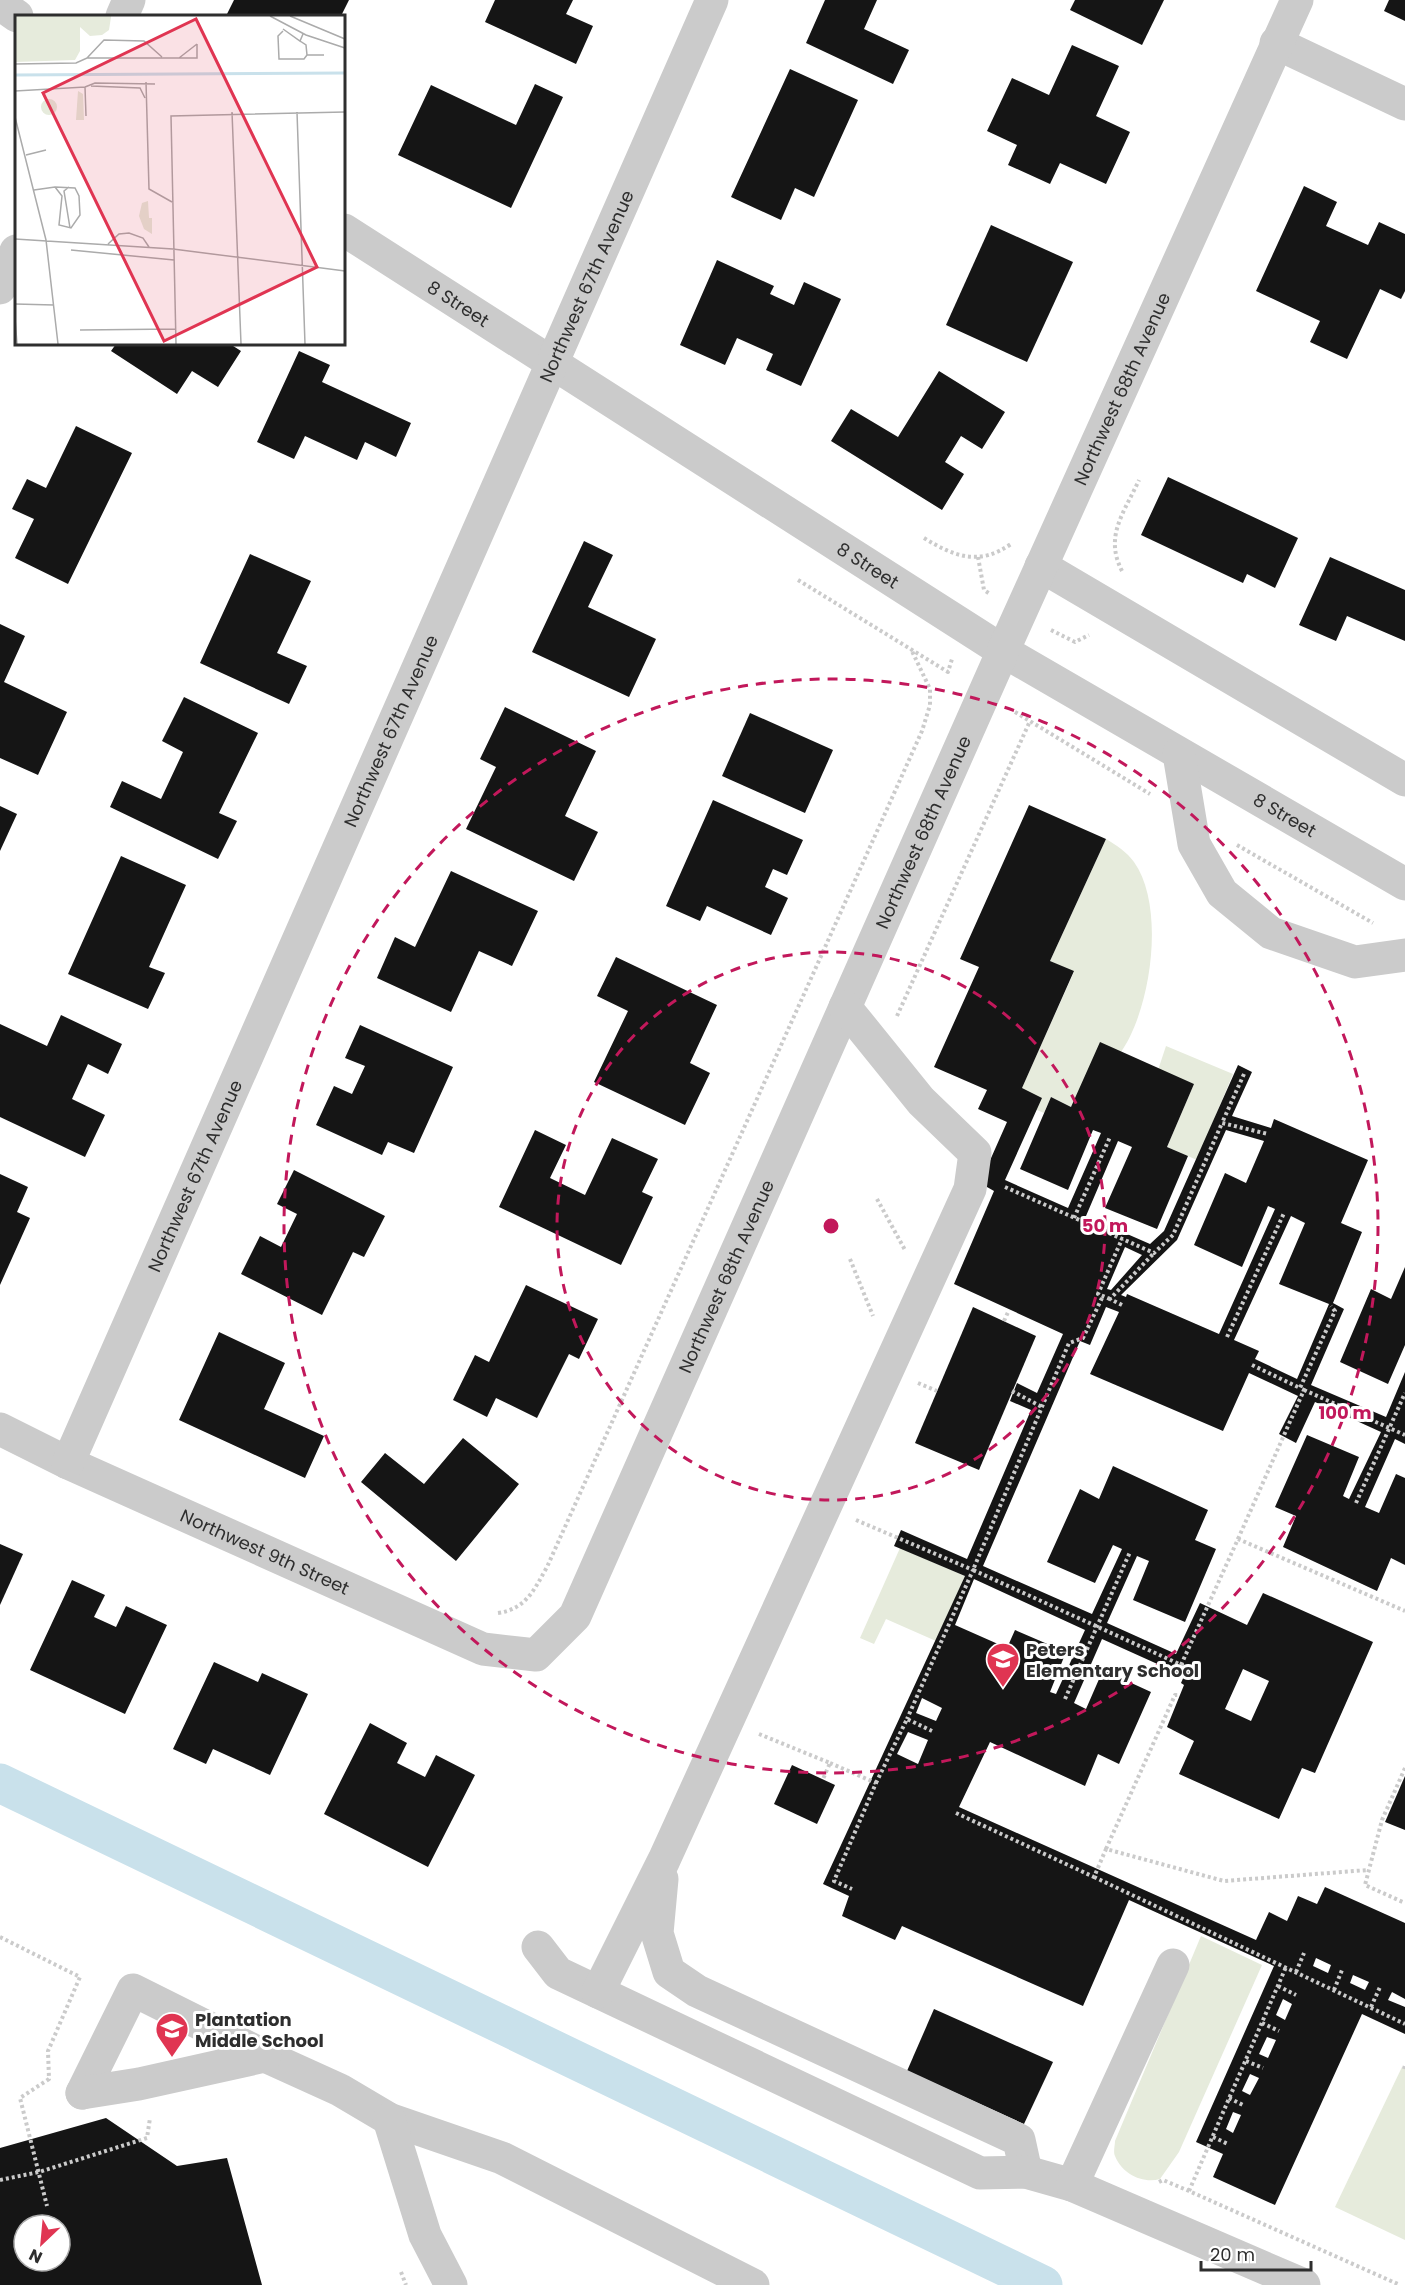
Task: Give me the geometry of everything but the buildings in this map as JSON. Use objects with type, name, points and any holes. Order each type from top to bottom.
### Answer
[{"type":"street","points":[[122,15],[129,0]]},
{"type":"street","name":"Northwest 67th Avenue","points":[[68,1463],[712,0]]},
{"type":"street","name":"Northwest 68th Avenue","points":[[536,1655],[575,1616],[1003,651],[1297,0]]},
{"type":"street","points":[[0,4],[16,15]]},
{"type":"street","points":[[1276,43],[1405,104]]},
{"type":"street","name":"8 Street","points":[[345,231],[1003,651],[1405,884]]},
{"type":"street","points":[[0,288],[15,253]]},
{"type":"street","points":[[1041,566],[1405,780]]},
{"type":"street","points":[[1179,754],[1194,844],[1222,893],[1271,933],[1281,937],[1355,962],[1405,955]]},
{"type":"street","points":[[598,1992],[664,1860],[970,1189],[975,1152],[921,1101],[845,1007]]},
{"type":"street","name":"Northwest 9th Street","points":[[0,1430],[68,1463],[483,1649],[536,1655]]},
{"type":"street","points":[[664,1860],[657,1933],[669,1972],[697,1991],[1019,2140],[1026,2172]]},
{"type":"street","points":[[538,1947],[558,1973],[980,2173],[1026,2172],[1072,2185],[1304,2285]]},
{"type":"street","points":[[1072,2185],[1173,1965]]},
{"type":"street","points":[[265,2056],[139,2084],[82,2093],[133,1990],[265,2056],[340,2090],[389,2119],[502,2158],[753,2285]]},
{"type":"street","points":[[389,2119],[425,2235],[451,2285]]},
{"type":"path","points":[[1125,576],[1115,559],[1112,545],[1139,480]]},
{"type":"path","points":[[924,538],[949,553],[973,557],[997,554],[1017,540]]},
{"type":"path","points":[[488,1615],[509,1612],[528,1601],[547,1567],[922,731],[930,705],[930,689],[911,649]]},
{"type":"path","points":[[881,1051],[1030,721]]},
{"type":"path","points":[[1110,1299],[1173,1235],[1244,1074]]},
{"type":"path","points":[[1222,1123],[1268,1134]]},
{"type":"path","points":[[1074,1218],[1110,1137]]},
{"type":"path","points":[[1001,1186],[1154,1253]]},
{"type":"path","points":[[1227,1337],[1284,1214]]},
{"type":"path","points":[[1122,1239],[1098,1294],[1122,1305]]},
{"type":"path","points":[[903,1261],[911,1241]]},
{"type":"path","points":[[850,1259],[875,1322],[880,1312]]},
{"type":"path","points":[[852,1889],[834,1881],[973,1570],[1069,1343],[1083,1338],[1102,1298]]},
{"type":"path","points":[[1182,1665],[1335,1311],[1331,1305]]},
{"type":"path","points":[[1004,1322],[1009,1310]]},
{"type":"path","points":[[1252,1365],[1405,1435]]},
{"type":"path","points":[[1012,1391],[1042,1407]]},
{"type":"path","points":[[1356,1503],[1405,1392]]},
{"type":"path","points":[[852,1518],[973,1570],[1188,1668]]},
{"type":"path","points":[[1238,1539],[1405,1611]]},
{"type":"path","points":[[1065,1699],[1130,1552]]},
{"type":"path","points":[[1094,1876],[1175,1695],[1180,1695]]},
{"type":"path","points":[[907,1719],[932,1731]]},
{"type":"path","points":[[755,1732],[876,1784]]},
{"type":"path","points":[[823,1779],[830,1763]]},
{"type":"path","points":[[1405,1768],[1382,1820],[1365,1885],[1405,1903]]},
{"type":"path","points":[[956,1813],[1405,2024]]},
{"type":"path","points":[[1106,1849],[1224,1881],[1368,1870]]},
{"type":"path","points":[[0,1936],[80,1977],[48,2051],[49,2079],[20,2098],[47,2206]]},
{"type":"path","points":[[1296,1972],[1304,1953]]},
{"type":"path","points":[[1286,1967],[1189,2191],[1400,2285]]},
{"type":"path","points":[[1334,1990],[1342,1970]]},
{"type":"path","points":[[1278,1986],[1296,1995]]},
{"type":"path","points":[[1371,2007],[1380,1987]]},
{"type":"path","points":[[1262,2023],[1279,2031]]},
{"type":"path","points":[[1246,2061],[1263,2068]]},
{"type":"path","points":[[1229,2098],[1245,2106]]},
{"type":"path","points":[[0,2180],[39,2172],[147,2138],[150,2114]]},
{"type":"path","points":[[1213,2137],[1228,2144]]},
{"type":"path","points":[[400,2269],[406,2285]]},
{"type":"shaded area","points":[[1106,839],[1131,858],[1144,881],[1150,905],[1152,931],[1147,985],[1131,1033],[1116,1059],[1071,1107],[1051,1097],[1044,1113],[1016,1101],[1074,972],[1050,961]]},
{"type":"shaded area","points":[[1166,1046],[1233,1074],[1197,1160],[1167,1147],[1194,1084],[1158,1070]]},
{"type":"shaded area","points":[[900,1548],[965,1576],[936,1641],[886,1619],[874,1644],[860,1638]]},
{"type":"shaded area","points":[[1201,1936],[1262,1965],[1179,2152],[1160,2179],[1140,2179],[1128,2173],[1118,2162],[1114,2154],[1115,2141]]},
{"type":"shaded area","points":[[1402,2067],[1405,2069],[1405,2240],[1335,2207]]},
{"type":"waterway","points":[[0,1783],[1043,2285]]},
{"type":"place","name":"Peters Elementary School","points":[[1003,1688]]},
{"type":"place","name":"Plantation Middle School","points":[[172,2058]]}]
